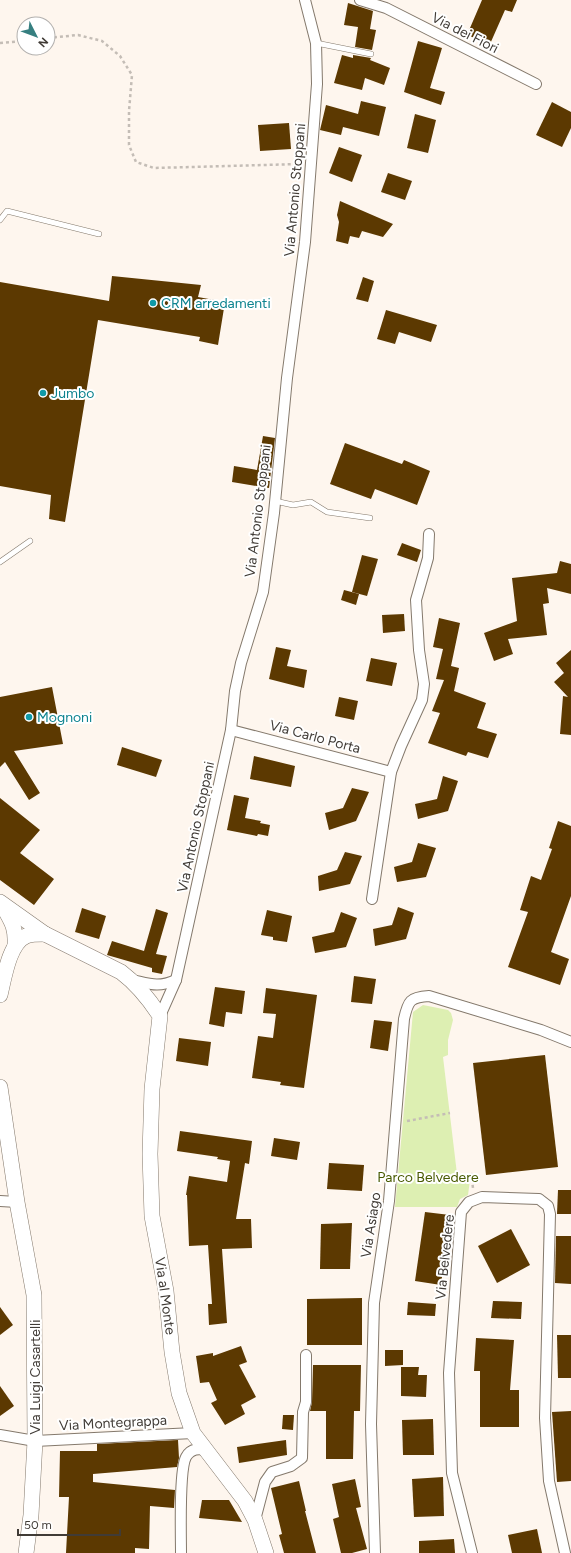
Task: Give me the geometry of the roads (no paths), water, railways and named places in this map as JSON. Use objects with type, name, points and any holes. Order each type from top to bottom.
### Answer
[{"type":"main road","points":[[0,902],[45,934],[121,972],[146,995],[160,1016]]},
{"type":"main road","points":[[0,902],[13,923],[16,933],[16,946]]},
{"type":"main road","points":[[0,995],[12,952],[20,939],[27,935],[45,934]]},
{"type":"main road","name":"Via al Monte","points":[[160,1016],[152,1089],[150,1154],[152,1216],[166,1290],[172,1352],[179,1393],[194,1432],[245,1500],[255,1520],[266,1553]]},
{"type":"main road","name":"Via Luigi Casartelli","points":[[0,1086],[16,1202],[34,1295],[35,1441],[31,1515],[26,1553]]},
{"type":"street","name":"Via Antonio Stoppani","points":[[160,1016],[176,980],[231,730],[241,663],[263,592],[275,501],[287,378],[305,242],[312,164],[317,84],[316,43],[305,0]]},
{"type":"street","name":"Via dei Fiori","points":[[360,0],[386,8],[536,84]]},
{"type":"street","points":[[372,899],[391,772],[422,700],[424,684],[419,650],[416,600],[428,558],[429,534]]},
{"type":"street","name":"Via Carlo Porta","points":[[231,730],[391,772]]},
{"type":"street","points":[[131,980],[158,986],[165,985],[176,980]]},
{"type":"street","name":"Via Asiago","points":[[375,1553],[371,1424],[374,1303],[389,1201],[404,1019],[407,1004],[416,996],[429,996],[541,1030],[571,1042]]},
{"type":"street","name":"Via Belvedere","points":[[472,1553],[452,1473],[449,1373],[461,1212],[469,1202],[482,1197],[539,1199],[548,1206],[550,1214],[545,1418],[549,1481],[565,1553]]},
{"type":"street","points":[[0,1201],[16,1202]]},
{"type":"street","points":[[255,1520],[265,1482],[272,1472],[291,1466],[302,1458],[303,1412],[306,1402],[306,1355]]},
{"type":"street","name":"Via Montegrappa","points":[[0,1436],[35,1441],[194,1432]]},
{"type":"street","points":[[181,1553],[183,1471],[186,1456],[193,1450],[199,1448],[208,1451]]},
{"type":"lane","points":[[316,43],[371,54]]},
{"type":"lane","points":[[0,220],[7,211],[99,234]]},
{"type":"lane","points":[[275,501],[293,504],[311,502],[327,512],[370,518]]},
{"type":"lane","points":[[0,562],[30,541]]},
{"type":"place","name":"CRM arredamenti","points":[[153,303]]},
{"type":"place","name":"Jumbo","points":[[43,393]]},
{"type":"place","name":"Mognoni","points":[[29,717]]},
{"type":"park label","name":"Parco Belvedere","points":[[428,1177]]}]
